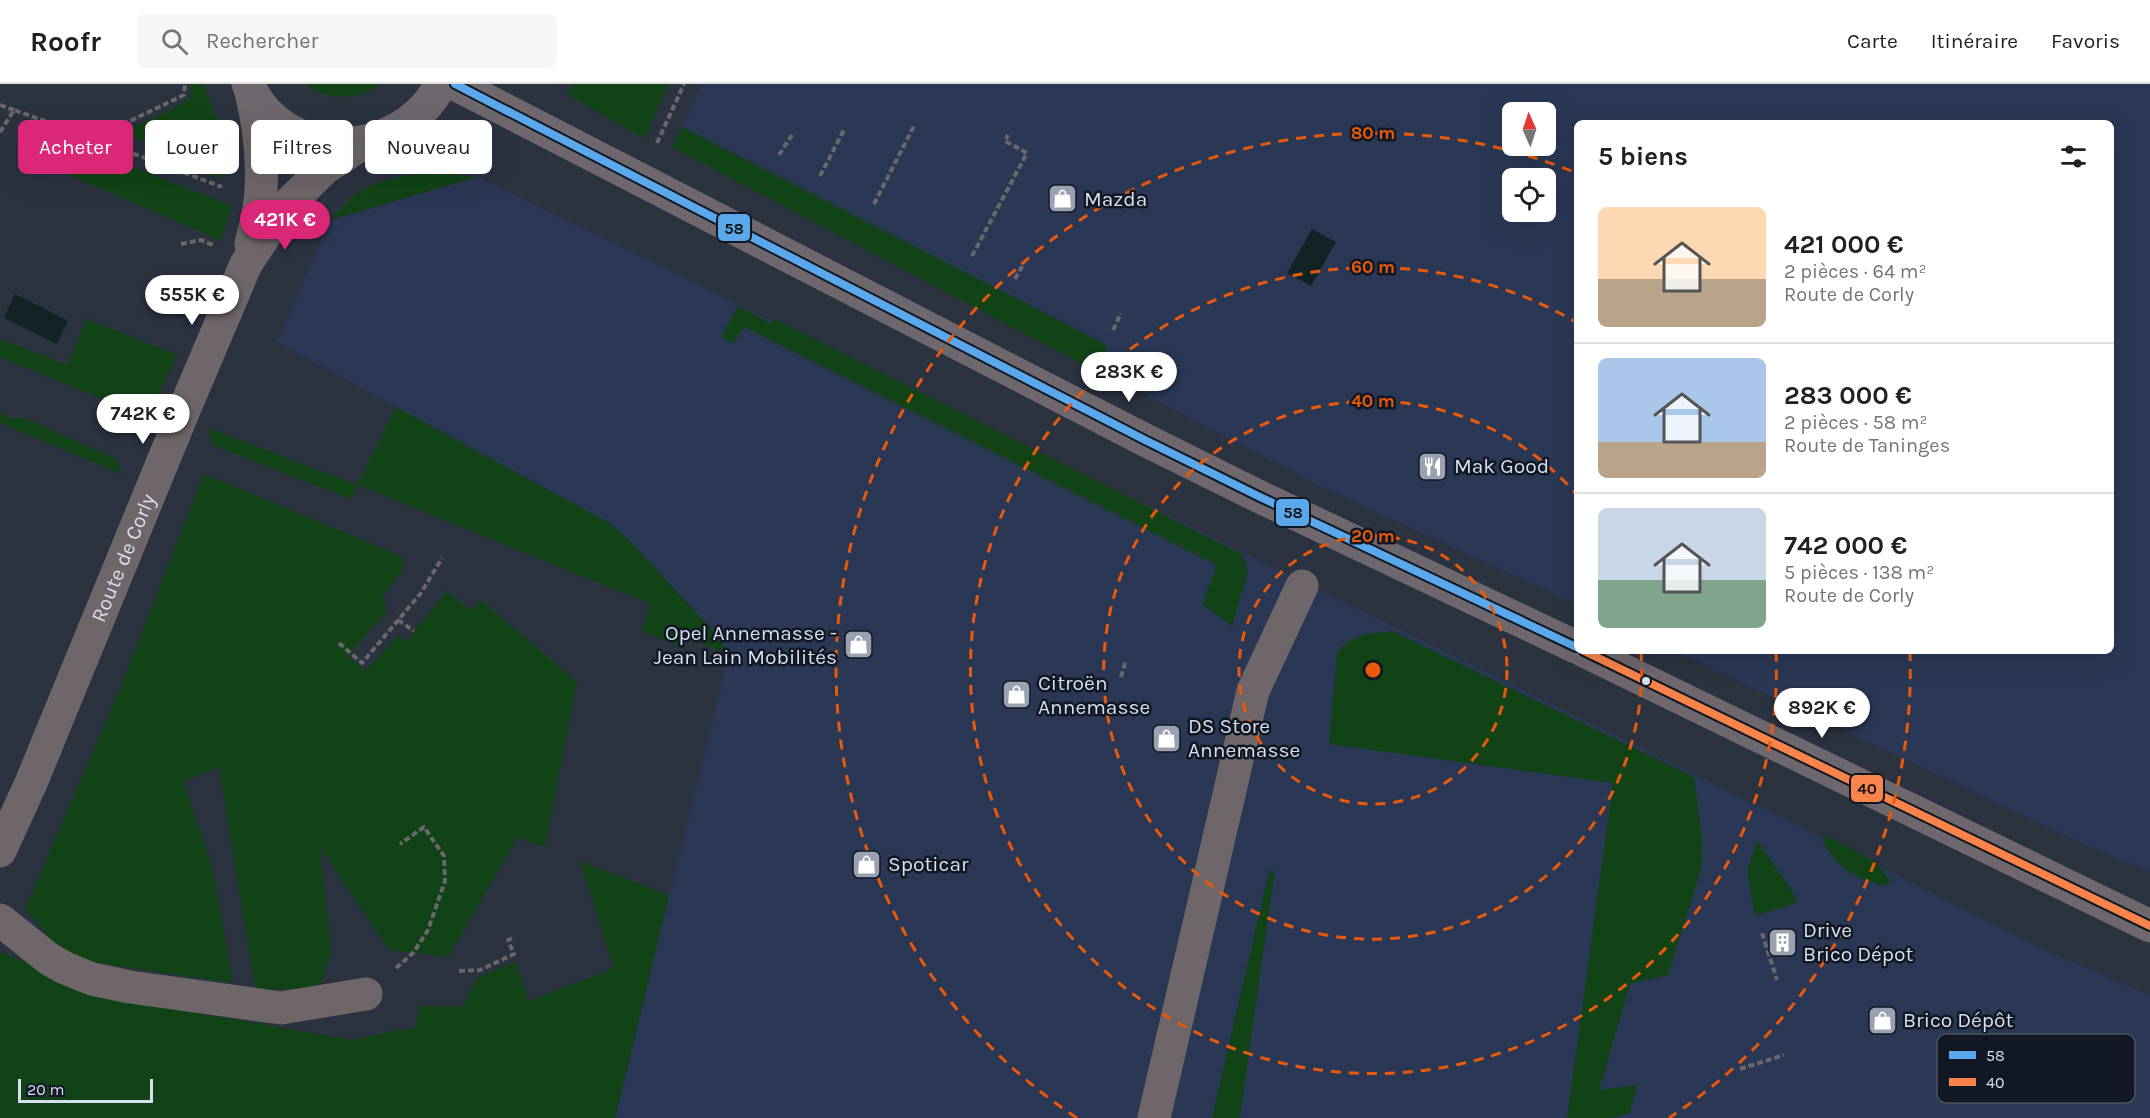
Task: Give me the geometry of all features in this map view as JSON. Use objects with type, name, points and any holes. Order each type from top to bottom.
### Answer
[{"type":"main road","points":[[410,120],[429,103],[441,84]]},
{"type":"main road","points":[[455,84],[1143,439],[1574,646]]},
{"type":"main road","points":[[249,86],[267,111],[290,130],[326,143],[346,145],[365,142]]},
{"type":"main road","points":[[1590,654],[2150,926]]},
{"type":"street","name":"Route de Corly","points":[[246,264],[260,202],[260,154],[254,105],[249,86]]},
{"type":"street","name":"Route de Corly","points":[[0,851],[31,783],[246,264],[280,211],[325,168],[365,142]]},
{"type":"street","points":[[1154,1118],[1253,691],[1302,586]]},
{"type":"street","points":[[0,920],[65,968],[92,979],[130,987],[281,1008],[366,994]]},
{"type":"path","points":[[132,120],[184,95],[185,84]]},
{"type":"path","points":[[639,179],[684,84]]},
{"type":"path","points":[[0,105],[40,120]]},
{"type":"path","points":[[0,132],[14,111]]},
{"type":"path","points":[[874,204],[915,124]]},
{"type":"path","points":[[820,176],[844,130]]},
{"type":"path","points":[[779,155],[792,135]]},
{"type":"path","points":[[972,256],[1027,153],[1005,141],[1008,135]]},
{"type":"path","points":[[133,154],[260,202]]},
{"type":"path","points":[[181,244],[201,240],[217,247]]},
{"type":"path","points":[[1015,279],[1024,263]]},
{"type":"path","points":[[1113,330],[1121,313]]},
{"type":"path","points":[[339,643],[362,663],[421,593],[442,558]]},
{"type":"path","points":[[398,620],[414,631]]},
{"type":"path","points":[[1120,677],[1126,660]]},
{"type":"path","points":[[366,994],[413,953],[428,930],[446,881],[444,856],[424,827],[400,844]]},
{"type":"path","points":[[1762,933],[1777,980]]},
{"type":"path","points":[[459,971],[480,970],[514,954],[508,940],[515,937]]},
{"type":"path","points":[[1740,1069],[1784,1055]]},
{"type":"shaded area","points":[[702,84],[2150,84],[2150,872],[2096,850],[1682,654],[2114,654],[2114,120],[1574,120],[1574,603],[1321,487],[672,147]]},
{"type":"shaded area","points":[[475,175],[1792,822],[2047,951],[2150,995],[2150,1118],[615,1118],[729,654],[609,523],[277,342],[330,221],[476,177]]},
{"type":"shaded area","points":[[1312,229],[1336,242],[1311,286],[1287,273]]},
{"type":"shaded area","points":[[15,294],[68,321],[57,344],[4,318]]},
{"type":"green space","points":[[191,84],[204,84],[218,120],[148,120],[158,116],[191,98]]},
{"type":"green space","points":[[305,84],[381,84],[363,93],[343,97],[323,94]]},
{"type":"green space","points":[[574,84],[669,84],[644,139],[567,94]]},
{"type":"green space","points":[[145,121],[145,142],[133,136],[133,126]]},
{"type":"green space","points":[[682,127],[1107,345],[1102,358],[1140,378],[1133,391],[672,147]]},
{"type":"green space","points":[[133,167],[145,171],[145,174],[152,174],[232,206],[221,241],[67,174],[133,174]]},
{"type":"green space","points":[[211,174],[226,174],[225,177]]},
{"type":"green space","points":[[451,174],[477,177],[329,220],[364,189],[402,176]]},
{"type":"green space","points":[[738,306],[772,324],[775,319],[1242,554],[1248,571],[1232,626],[1202,604],[1217,565],[744,327],[733,343],[721,337]]},
{"type":"green space","points":[[87,319],[177,355],[156,401],[135,412],[0,357],[0,339],[67,365]]},
{"type":"green space","points":[[396,407],[609,523],[629,540],[716,634],[729,654],[682,636],[680,647],[642,631],[651,604],[358,485],[351,499],[212,445],[209,428],[357,485]]},
{"type":"green space","points":[[0,413],[14,419],[22,417],[117,459],[121,474],[0,423]]},
{"type":"green space","points":[[204,474],[401,557],[404,568],[383,596],[386,612],[348,656],[366,671],[398,635],[406,641],[447,591],[470,610],[481,600],[577,682],[545,847],[518,837],[448,957],[389,950],[320,847],[331,951],[321,985],[307,988],[262,990],[255,988],[219,767],[183,781],[212,866],[233,983],[85,961],[54,943],[25,909],[120,689]]},
{"type":"green space","points":[[1392,631],[1694,777],[1702,838],[1701,869],[1668,975],[1630,984],[1599,1090],[1637,1085],[1630,1113],[1611,1118],[1567,1118],[1613,783],[1329,744],[1337,654],[1354,638]]},
{"type":"green space","points":[[1827,836],[1876,862],[1890,881],[1886,886],[1856,876],[1842,867],[1823,842]]},
{"type":"green space","points":[[1757,841],[1793,892],[1796,903],[1755,916],[1747,872]]},
{"type":"green space","points":[[580,861],[669,895],[615,1118],[0,1118],[0,952],[118,999],[353,1040],[416,1028],[420,1006],[462,1007],[478,978],[515,961],[529,1001],[614,968]]},
{"type":"green space","points":[[1272,867],[1274,876],[1240,1118],[1212,1118],[1265,889]]},
{"type":"transit line","name":"58","points":[[455,84],[1143,439],[1574,646]]},
{"type":"transit line","name":"40","points":[[1590,654],[2150,926]]},
{"type":"place","name":"Mazda","points":[[1063,199]]},
{"type":"place","name":"Mak Good","points":[[1433,466]]},
{"type":"place","name":"Opel Annemasse - Jean Lain Mobilités","points":[[858,645]]},
{"type":"place","name":"Citroën Annemasse","points":[[1017,695]]},
{"type":"place","name":"DS Store Annemasse","points":[[1167,738]]},
{"type":"place","name":"Spoticar","points":[[867,864]]},
{"type":"place","name":"Drive Brico Dépot","points":[[1782,942]]},
{"type":"place","name":"Brico Dépôt","points":[[1882,1020]]}]
